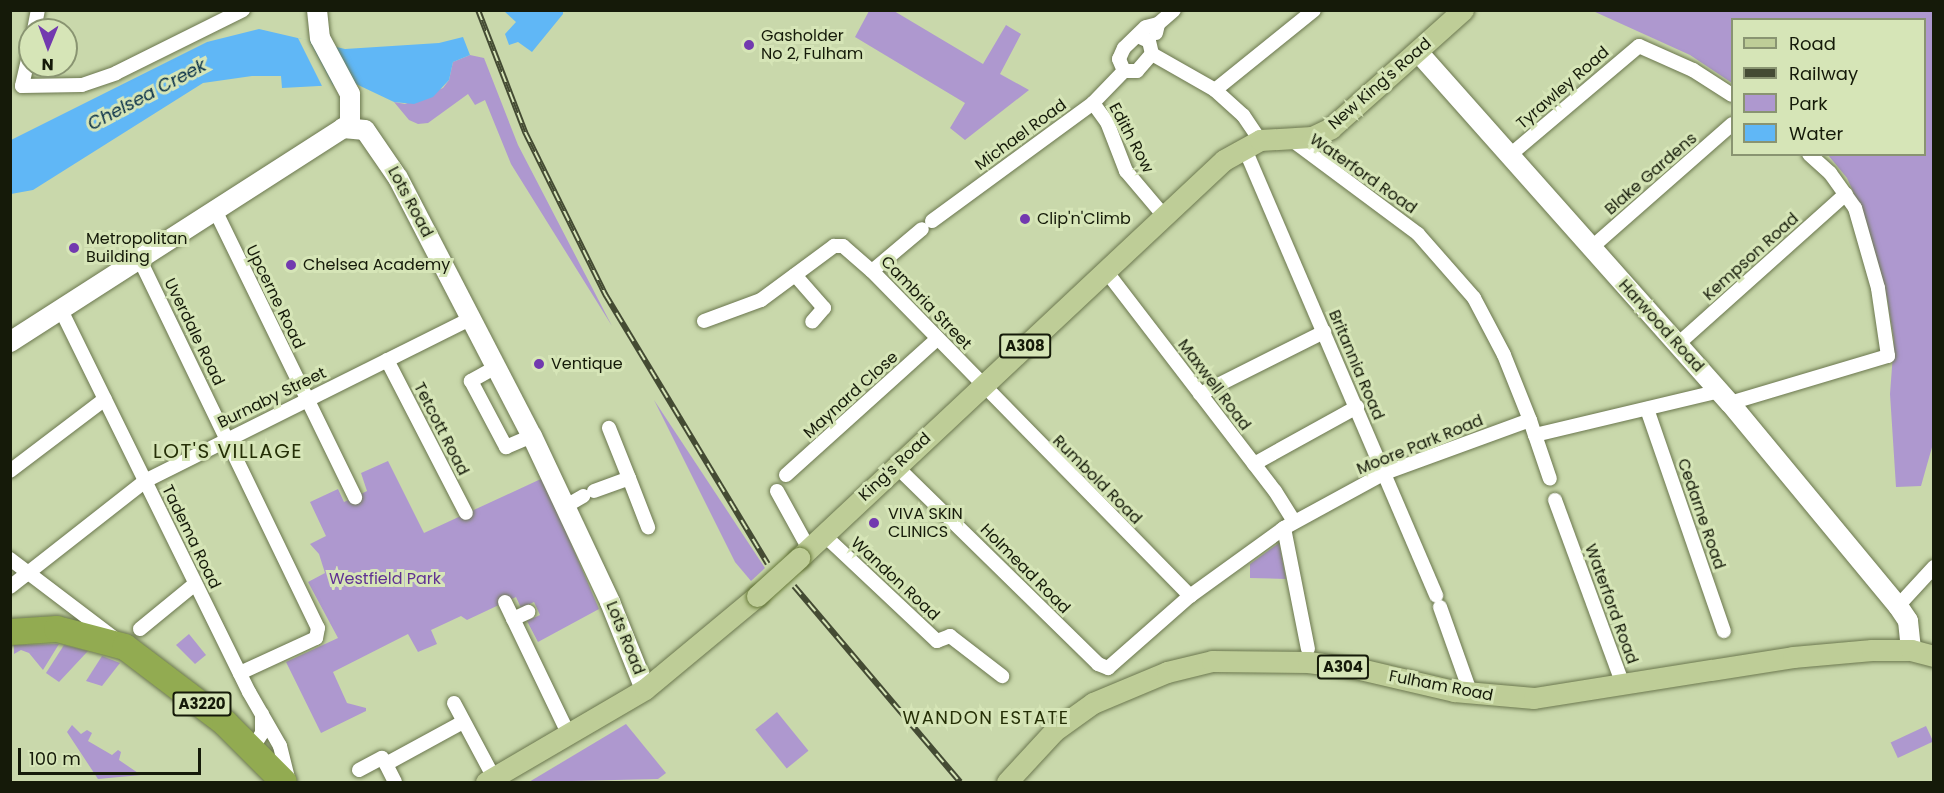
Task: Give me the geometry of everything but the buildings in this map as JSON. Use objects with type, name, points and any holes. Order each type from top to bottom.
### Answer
[{"type":"highway","name":"A3220","points":[[10,632],[72,632],[124,639],[252,749],[284,783]]},
{"type":"main road","name":"New King's Road","points":[[1288,137],[1312,137],[1331,128],[1418,52],[1455,13]]},
{"type":"main road","name":"King's Road","points":[[490,780],[645,689],[757,596],[811,547],[1224,160],[1252,143],[1288,137]]},
{"type":"main road","name":"Fulham Road","points":[[1007,783],[1054,731],[1093,703],[1167,672],[1212,661],[1291,661],[1360,669],[1471,694],[1534,698],[1793,657],[1911,650]]},
{"type":"main road","name":"A304","points":[[1911,650],[1934,656]]},
{"type":"street","points":[[16,85],[56,88],[104,78],[243,10]]},
{"type":"street","points":[[10,342],[214,208],[350,126],[348,90],[322,41],[317,10]]},
{"type":"street","points":[[1146,44],[1120,54],[1124,70],[1137,71],[1146,44],[1158,24],[1174,10]]},
{"type":"street","points":[[1215,90],[1314,10]]},
{"type":"street","points":[[1146,44],[1215,90],[1243,115],[1252,143]]},
{"type":"street","name":"Tyrawley Road","points":[[1510,155],[1639,46],[1693,70],[1731,94]]},
{"type":"street","name":"Harwood Road","points":[[1418,52],[1724,397],[1898,606],[1908,621],[1911,650]]},
{"type":"street","name":"Michael Road","points":[[872,271],[927,225],[1093,103],[1124,70]]},
{"type":"street","name":"Edith Row","points":[[1093,103],[1107,122],[1126,171],[1164,216]]},
{"type":"street","name":"Blake Gardens","points":[[1591,248],[1731,125]]},
{"type":"street","name":"Lots Road","points":[[350,126],[365,130],[382,149],[472,318],[566,506],[645,689]]},
{"type":"street","name":"Waterford Road","points":[[1288,137],[1418,234],[1474,298],[1504,355],[1530,420]]},
{"type":"street","name":"Britannia Road","points":[[1252,143],[1324,332],[1438,602],[1471,694]]},
{"type":"street","points":[[1535,435],[1647,409],[1724,397],[1888,356],[1878,288],[1855,208],[1846,194],[1811,156]]},
{"type":"street","name":"Kempson Road","points":[[1678,345],[1846,194]]},
{"type":"street","name":"Upcerne Road","points":[[214,208],[355,497]]},
{"type":"street","name":"Cambria Street","points":[[795,275],[834,246],[843,246],[872,271],[982,386]]},
{"type":"street","name":"Uverdale Road","points":[[139,258],[319,634],[240,673]]},
{"type":"street","name":"Maxwell Road","points":[[1106,271],[1254,464],[1289,525],[1308,649]]},
{"type":"street","points":[[704,321],[761,300],[795,275],[824,308],[812,322]]},
{"type":"street","name":"Tadema Road","points":[[61,310],[195,584],[280,747],[289,783]]},
{"type":"street","name":"Burnaby Street","points":[[10,587],[145,481],[227,438],[472,318]]},
{"type":"street","points":[[1200,394],[1324,332]]},
{"type":"street","name":"Maynard Close","points":[[786,474],[937,339]]},
{"type":"street","name":"Tetcott Road","points":[[387,360],[466,513]]},
{"type":"street","points":[[496,367],[471,381],[506,447],[532,436]]},
{"type":"street","name":"Rumbold Road","points":[[982,386],[1190,596]]},
{"type":"street","points":[[10,471],[105,399]]},
{"type":"street","points":[[1254,464],[1357,407]]},
{"type":"street","name":"Cedarne Road","points":[[1647,409],[1724,631]]},
{"type":"street","points":[[1530,420],[1550,479]]},
{"type":"street","name":"Moore Park Road","points":[[1105,668],[1114,666],[1190,596],[1289,525],[1385,473],[1530,420]]},
{"type":"street","points":[[609,428],[648,527]]},
{"type":"street","name":"Holmead Road","points":[[897,466],[1105,668]]},
{"type":"street","points":[[566,506],[589,493],[629,478]]},
{"type":"street","points":[[777,491],[811,547]]},
{"type":"street","name":"Waterford Road","points":[[1555,500],[1623,685]]},
{"type":"street","name":"Wandon Road","points":[[811,547],[937,641],[950,636],[1002,676]]},
{"type":"street","points":[[10,559],[71,605],[124,639],[195,584]]},
{"type":"street","points":[[1898,606],[1934,567]]},
{"type":"street","points":[[505,602],[569,735]]},
{"type":"street","points":[[71,605],[76,622],[72,632]]},
{"type":"street","points":[[513,619],[528,612]]},
{"type":"street","points":[[453,703],[490,780]]},
{"type":"street","points":[[252,749],[262,733],[262,712]]},
{"type":"street","points":[[386,764],[463,722]]},
{"type":"street","points":[[359,770],[382,759],[395,783]]},
{"type":"green space","points":[[869,11],[894,11],[983,64],[1006,25],[1021,34],[1000,74],[1029,90],[965,140],[950,128],[965,103],[855,37]]},
{"type":"green space","points":[[1593,11],[1933,11],[1934,440],[1921,486],[1896,487],[1890,394],[1894,340],[1887,297],[1860,207],[1847,178],[1829,156],[1926,156],[1926,18],[1731,18],[1731,82],[1690,55]]},
{"type":"green space","points":[[470,55],[484,58],[518,145],[612,326],[511,164],[485,100],[475,105],[468,94],[428,123],[418,124],[409,120],[394,102],[405,104],[443,88],[449,80],[453,62]]},
{"type":"green space","points":[[654,400],[765,568],[751,581],[735,562]]},
{"type":"green space","name":"Westfield Park","points":[[388,461],[424,533],[543,478],[599,609],[538,642],[527,621],[540,615],[534,602],[521,608],[516,597],[467,620],[461,616],[431,630],[437,644],[418,652],[408,634],[333,672],[347,703],[366,708],[366,711],[321,733],[286,662],[338,638],[308,582],[325,573],[319,554],[310,544],[326,536],[310,502],[338,489],[344,502],[367,491],[361,473]]},
{"type":"green space","points":[[1279,543],[1286,579],[1250,578],[1250,564]]},
{"type":"green space","points":[[189,634],[206,655],[195,664],[176,645]]},
{"type":"green space","points":[[59,644],[43,670],[29,653],[21,650],[14,654],[14,645]]},
{"type":"green space","points":[[64,645],[88,651],[59,682],[46,673]]},
{"type":"green space","points":[[102,656],[120,663],[102,686],[86,681]]},
{"type":"green space","points":[[777,712],[808,751],[787,768],[755,730]]},
{"type":"green space","points":[[626,724],[666,773],[658,779],[529,782]]},
{"type":"green space","points":[[72,725],[81,734],[87,730],[92,733],[88,741],[112,755],[118,750],[121,752],[119,760],[141,775],[98,779],[67,732]]},
{"type":"green space","points":[[1926,726],[1933,741],[1898,758],[1891,742]]},
{"type":"water","points":[[504,11],[563,11],[563,14],[532,52],[518,42],[509,45],[505,34],[516,22]]},
{"type":"water","name":"Chelsea Creek","points":[[259,29],[345,49],[439,43],[463,37],[470,55],[453,62],[449,80],[433,97],[414,104],[394,102],[356,84],[282,88],[281,76],[252,76],[203,83],[33,190],[11,194],[11,140],[207,42]]},
{"type":"pier","points":[[298,38],[309,40],[335,89],[324,90]]},
{"type":"railway","points":[[478,10],[525,132],[605,294],[768,564]]},
{"type":"railway","points":[[794,586],[960,782]]},
{"type":"place","name":"Gasholder No 2, Fulham","points":[[749,45]]},
{"type":"place","name":"Clip'n'Climb","points":[[1025,219]]},
{"type":"place","name":"Metropolitan Building","points":[[74,248]]},
{"type":"place","name":"Chelsea Academy","points":[[291,265]]},
{"type":"place","name":"Ventique","points":[[539,364]]},
{"type":"place","name":"VIVA SKIN CLINICS","points":[[874,523]]},
{"type":"district","name":"LOT'S VILLAGE","points":[[228,451]]},
{"type":"district","name":"WANDON ESTATE","points":[[986,718]]}]
